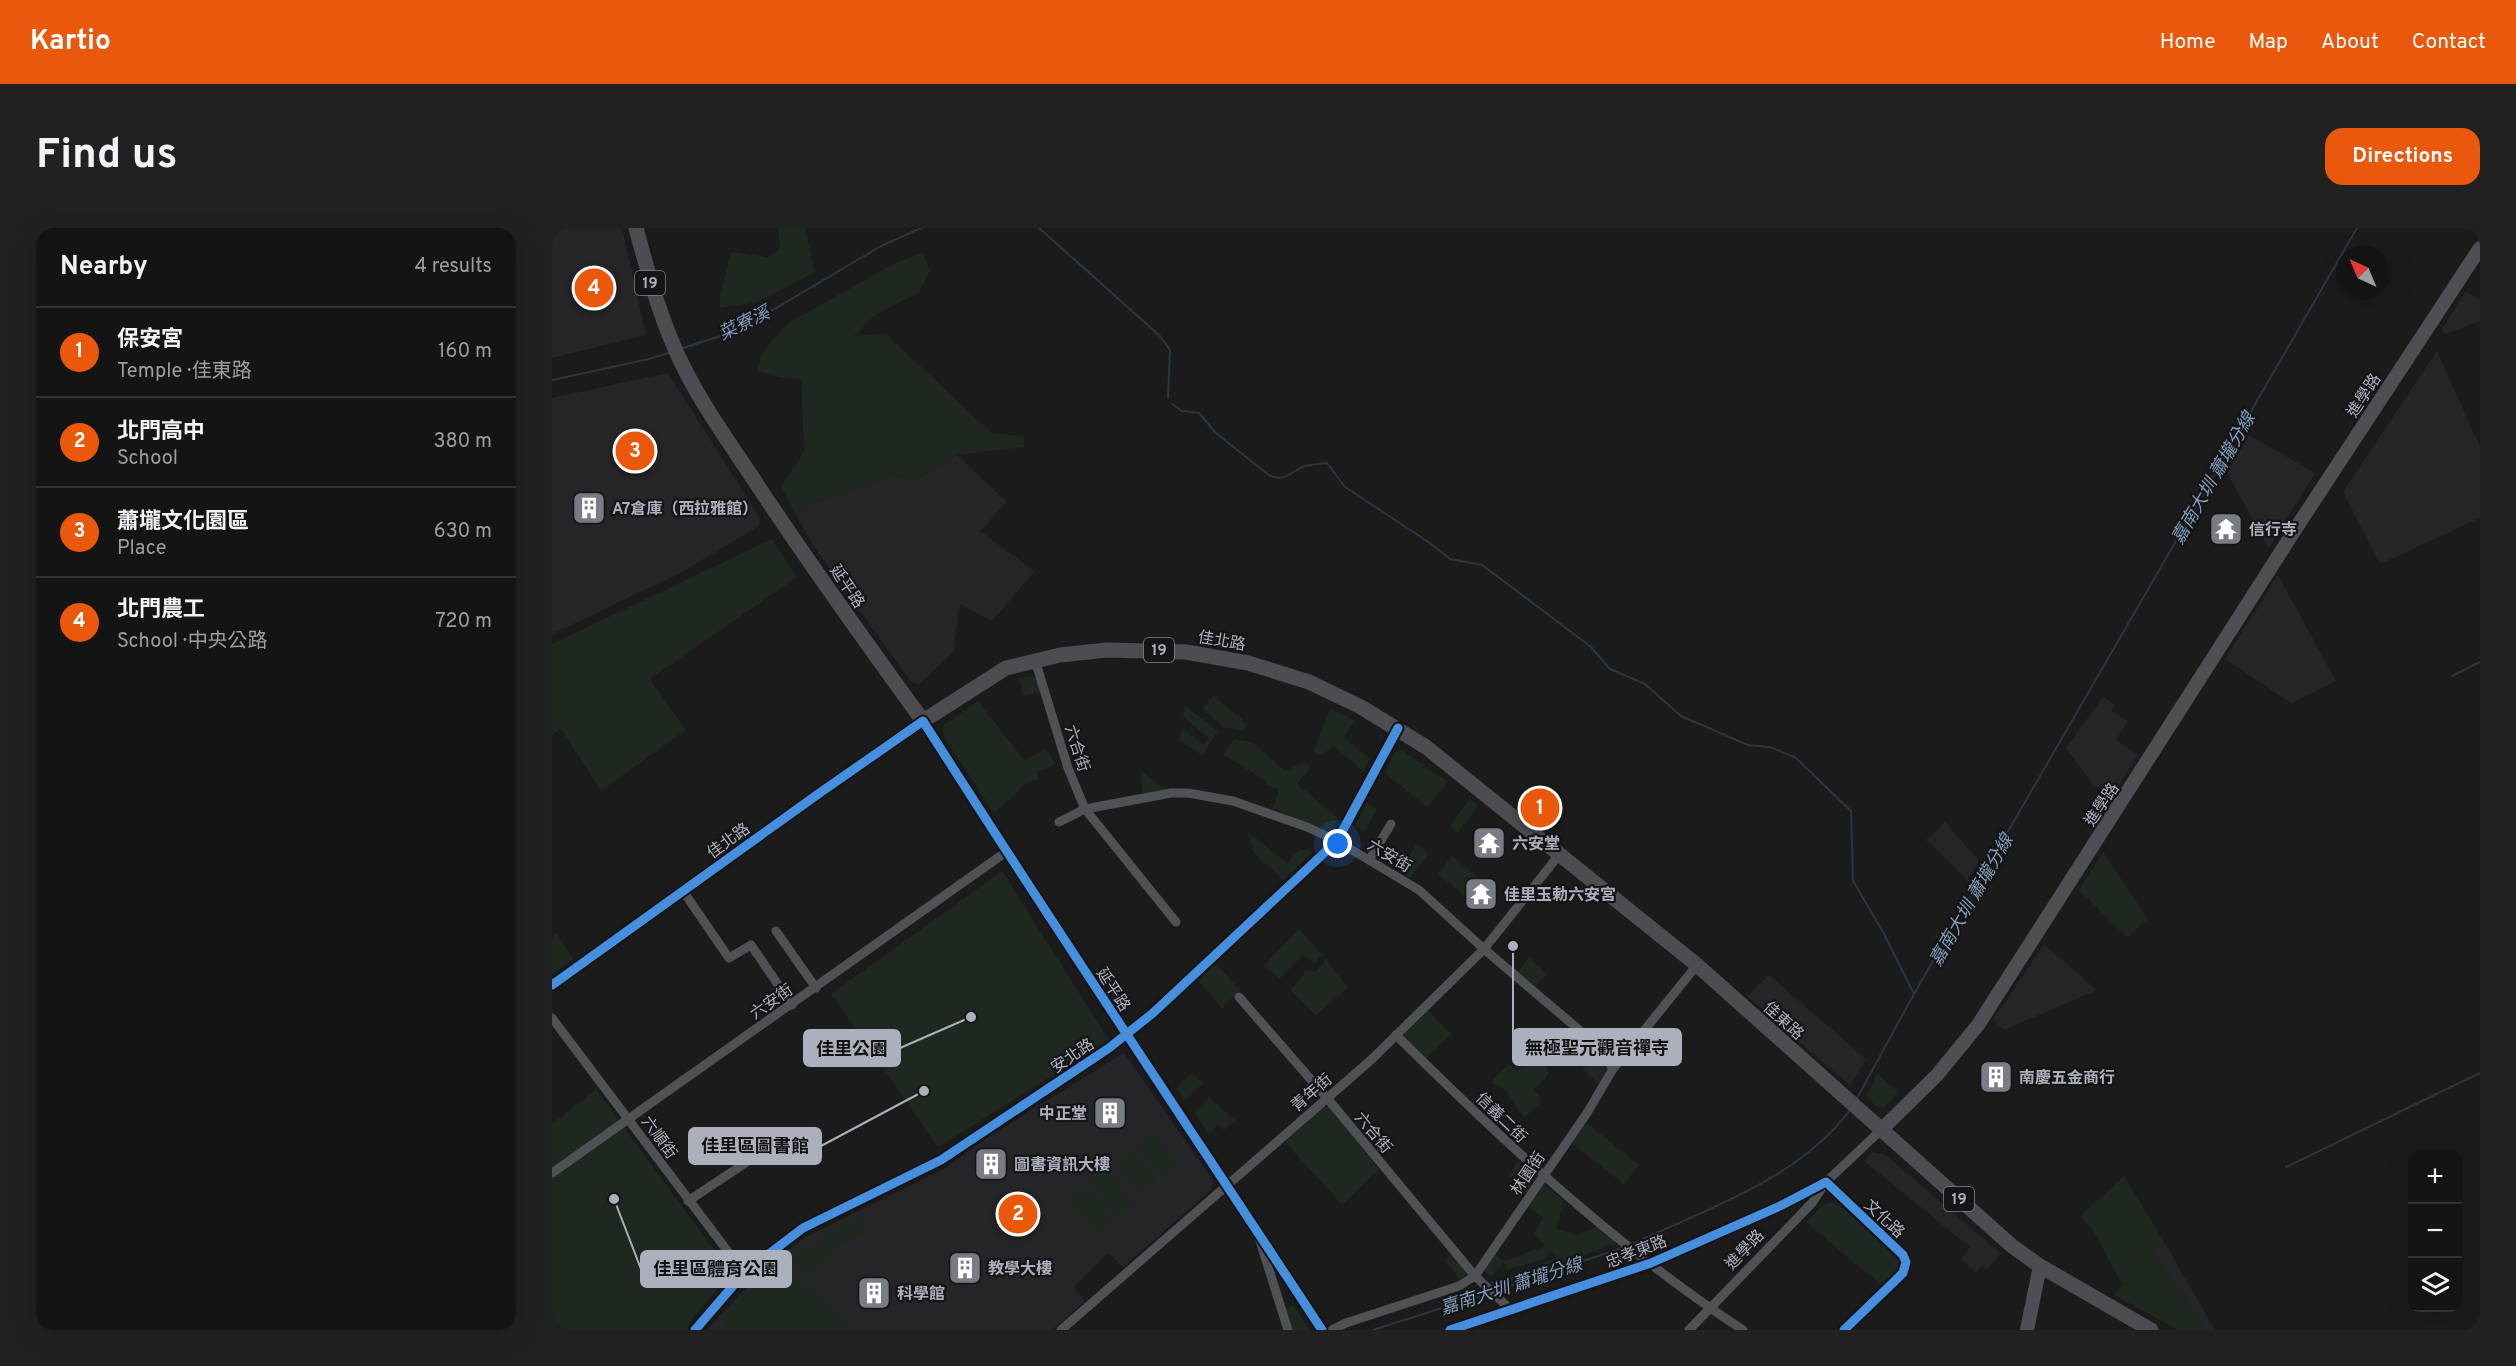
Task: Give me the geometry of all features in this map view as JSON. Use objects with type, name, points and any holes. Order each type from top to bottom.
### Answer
[{"type":"main road","name":"延平路","points":[[636,228],[652,288],[670,335],[685,370],[709,413],[781,521],[923,722]]},
{"type":"main road","name":"進學路","points":[[1881,1130],[1937,1075],[1978,1025],[2300,522],[2480,248]]},
{"type":"main road","name":"佳北路","points":[[923,722],[1006,668],[1035,660],[1078,653],[1142,649],[1186,652],[1248,663],[1309,682],[1398,728]]},
{"type":"main road","name":"佳東路","points":[[1398,728],[1426,747],[1696,965],[2012,1246],[2040,1266],[2151,1330]]},
{"type":"main road","points":[[2027,1330],[2040,1266]]},
{"type":"street","name":"六合街","points":[[1035,660],[1068,768],[1085,809],[1176,922]]},
{"type":"street","name":"延平路","points":[[923,722],[1125,1035],[1227,1184],[1322,1330]]},
{"type":"street","name":"佳北路","points":[[552,985],[923,722]]},
{"type":"street","name":"安北路","points":[[695,1330],[744,1273],[803,1228],[941,1160],[1125,1035],[1254,919],[1336,840],[1398,728]]},
{"type":"street","name":"六安街","points":[[1059,822],[1085,809],[1171,793],[1188,793],[1233,801],[1307,827],[1336,840],[1419,890],[1598,1046],[1613,1070]]},
{"type":"street","points":[[1370,860],[1391,825]]},
{"type":"street","name":"六安街","points":[[552,1173],[1006,852]]},
{"type":"street","name":"青年街","points":[[1061,1330],[1396,1035],[1484,949],[1559,855]]},
{"type":"street","points":[[683,891],[729,958],[752,945],[792,1005]]},
{"type":"street","points":[[776,931],[816,988]]},
{"type":"street","name":"林園街","points":[[1332,1330],[1346,1323],[1459,1286],[1475,1276],[1613,1070],[1696,965]]},
{"type":"street","name":"六合街","points":[[1239,997],[1327,1098],[1475,1276],[1511,1310]]},
{"type":"street","name":"六順街","points":[[552,1018],[744,1273]]},
{"type":"street","name":"信義二街","points":[[1396,1035],[1544,1176],[1651,1263]]},
{"type":"street","name":"進學路","points":[[1689,1330],[1812,1203],[1826,1182],[1881,1130]]},
{"type":"street","points":[[688,1201],[765,1150]]},
{"type":"street","name":"忠孝東路","points":[[1450,1330],[1651,1263],[1780,1206],[1826,1182]]},
{"type":"street","name":"文化路","points":[[1826,1182],[1903,1255],[1906,1262],[1903,1273],[1844,1330]]},
{"type":"street","points":[[1257,1230],[1288,1330]]},
{"type":"street","points":[[1651,1263],[1743,1330]]},
{"type":"shaded area","points":[[552,228],[622,228],[646,335],[552,358]]},
{"type":"shaded area","points":[[778,228],[805,228],[815,272],[758,302],[720,308],[720,297],[731,252],[768,257],[780,248]]},
{"type":"shaded area","points":[[923,253],[930,271],[918,293],[875,315],[854,336],[886,334],[992,433],[1024,436],[1024,447],[957,455],[915,480],[892,475],[807,505],[794,512],[781,486],[804,452],[801,379],[779,377],[757,371],[763,351],[787,324],[895,263]]},
{"type":"shaded area","points":[[2466,291],[2480,300],[2480,321],[2446,334],[2441,330]]},
{"type":"shaded area","points":[[2437,351],[2480,447],[2480,518],[2380,564],[2343,492]]},
{"type":"shaded area","points":[[668,373],[752,505],[760,519],[759,526],[680,573],[552,634],[552,398]]},
{"type":"shaded area","points":[[2249,435],[2315,473],[2269,548],[2227,473]]},
{"type":"shaded area","points":[[957,455],[1007,502],[980,531],[1035,571],[992,621],[960,604],[953,653],[918,685],[910,681],[815,548],[794,512],[807,505],[892,475],[915,480]]},
{"type":"shaded area","points":[[772,539],[797,577],[650,679],[686,730],[601,791],[561,729],[552,735],[552,644]]},
{"type":"shaded area","points":[[2278,575],[2336,681],[2291,703],[2225,659]]},
{"type":"shaded area","points":[[1030,676],[1037,678],[1041,692],[1023,696],[1019,678]]},
{"type":"shaded area","points":[[1213,696],[1242,719],[1247,726],[1241,731],[1223,727],[1203,709]]},
{"type":"shaded area","points":[[2103,697],[2115,705],[2112,711],[2128,721],[2116,740],[2138,755],[2111,797],[2092,783],[2066,748]]},
{"type":"shaded area","points":[[978,701],[1025,761],[1045,748],[1056,764],[1037,772],[1039,778],[1026,784],[994,813],[945,739],[942,729],[944,725]]},
{"type":"shaded area","points":[[1185,706],[1218,731],[1202,755],[1180,741],[1182,728],[1203,745],[1209,738],[1183,717]]},
{"type":"shaded area","points":[[1330,708],[1355,721],[1343,737],[1370,759],[1363,771],[1334,746],[1320,756],[1314,751]]},
{"type":"shaded area","points":[[1234,739],[1252,742],[1285,771],[1305,762],[1311,767],[1297,784],[1338,818],[1332,828],[1324,830],[1273,808],[1279,789],[1267,785],[1264,780],[1223,754]]},
{"type":"shaded area","points":[[1400,749],[1448,782],[1427,807],[1385,773],[1394,753]]},
{"type":"shaded area","points":[[1140,770],[1165,789],[1143,795]]},
{"type":"shaded area","points":[[1470,799],[1479,806],[1458,832],[1450,825]]},
{"type":"shaded area","points":[[1367,802],[1377,810],[1364,831],[1355,826]]},
{"type":"shaded area","points":[[1945,822],[1979,861],[1967,880],[1926,840]]},
{"type":"shaded area","points":[[1247,831],[1287,863],[1299,850],[1313,852],[1283,880],[1254,853]]},
{"type":"shaded area","points":[[1417,843],[1429,854],[1410,878],[1401,869]]},
{"type":"shaded area","points":[[2103,852],[2148,919],[2127,937],[2079,890]]},
{"type":"shaded area","points":[[1452,856],[1480,879],[1466,897],[1438,874]]},
{"type":"shaded area","points":[[1002,871],[1109,1040],[938,1147],[831,994]]},
{"type":"shaded area","points":[[1299,929],[1322,955],[1315,963],[1303,955],[1279,979],[1264,965]]},
{"type":"shaded area","points":[[557,933],[573,959],[552,974],[552,937]]},
{"type":"shaded area","points":[[2044,944],[2097,990],[2004,1030],[1993,1020]]},
{"type":"shaded area","points":[[1529,957],[1547,974],[1535,988],[1517,973]]},
{"type":"shaded area","points":[[1326,959],[1348,988],[1316,1015],[1291,990],[1304,971],[1315,972]]},
{"type":"shaded area","points":[[1216,964],[1240,990],[1222,1008],[1198,980]]},
{"type":"shaded area","points":[[1769,975],[1866,1059],[1850,1086],[1747,996]]},
{"type":"shaded area","points":[[1428,1011],[1452,1034],[1426,1058],[1405,1038],[1405,1033]]},
{"type":"shaded area","points":[[1539,1032],[1562,1052],[1547,1068],[1549,1074],[1534,1090],[1541,1097],[1539,1099],[1541,1102],[1525,1117],[1519,1112],[1505,1090],[1491,1082],[1509,1064],[1517,1071],[1535,1053],[1528,1041]]},
{"type":"shaded area","points":[[1124,1053],[1213,1180],[1211,1190],[1123,1267],[1108,1253],[1073,1288],[1085,1301],[1052,1330],[707,1330],[764,1269],[804,1238],[942,1170],[993,1134]]},
{"type":"shaded area","points":[[1598,1055],[1605,1069],[1600,1085],[1582,1069]]},
{"type":"shaded area","points":[[1192,1073],[1203,1083],[1185,1101],[1176,1087]]},
{"type":"shaded area","points":[[1877,1074],[1898,1091],[1884,1108],[1876,1106],[1866,1096]]},
{"type":"shaded area","points":[[596,1089],[731,1273],[692,1319],[687,1330],[552,1330],[552,1124]]},
{"type":"shaded area","points":[[1209,1097],[1235,1120],[1224,1130],[1218,1124],[1209,1135],[1194,1112]]},
{"type":"shaded area","points":[[1329,1107],[1379,1169],[1342,1205],[1285,1142],[1322,1108]]},
{"type":"shaded area","points":[[1587,1123],[1639,1165],[1624,1184],[1571,1143]]},
{"type":"shaded area","points":[[1152,1134],[1179,1164],[1162,1179],[1136,1148]]},
{"type":"shaded area","points":[[1131,1151],[1156,1181],[1141,1195],[1115,1165]]},
{"type":"shaded area","points":[[1873,1152],[1886,1155],[2001,1254],[1986,1270],[1982,1266],[1976,1272],[1961,1260],[1970,1247],[1864,1161]]},
{"type":"shaded area","points":[[1518,1161],[1538,1177],[1527,1193],[1508,1176]]},
{"type":"shaded area","points":[[1106,1167],[1136,1201],[1119,1217],[1088,1182]]},
{"type":"shaded area","points":[[2124,1176],[2165,1243],[2156,1248],[2156,1259],[2183,1293],[2205,1330],[2178,1330],[2114,1295],[2122,1284],[2094,1232],[2080,1216]]},
{"type":"shaded area","points":[[1543,1184],[1564,1200],[1556,1229],[1578,1235],[1598,1226],[1618,1243],[1495,1287],[1491,1282],[1558,1257],[1551,1251],[1544,1259],[1507,1270],[1503,1262],[1492,1277],[1483,1271],[1494,1254],[1504,1261],[1545,1246],[1534,1234],[1543,1218],[1528,1207]]},
{"type":"shaded area","points":[[1086,1186],[1115,1220],[1098,1235],[1068,1201]]},
{"type":"shaded area","points":[[1836,1202],[1900,1259],[1902,1265],[1882,1286],[1806,1222],[1824,1204]]},
{"type":"shaded area","points":[[860,1217],[867,1233],[842,1243],[808,1277],[790,1257],[801,1246],[809,1253],[831,1231],[841,1241],[836,1229]]},
{"type":"shaded area","points":[[2165,1243],[2215,1330],[2205,1330],[2183,1293],[2156,1259],[2155,1248]]},
{"type":"shaded area","points":[[1451,1254],[1469,1274],[1460,1279],[1444,1260]]},
{"type":"shaded area","points":[[778,1280],[798,1280],[812,1289],[855,1330],[722,1330],[730,1310],[741,1295],[757,1285]]},
{"type":"shaded area","points":[[1293,1305],[1310,1330],[1293,1330],[1286,1310]]},
{"type":"waterway","name":"菜寮溪","points":[[680,349],[739,330],[881,246],[921,228]]},
{"type":"waterway","points":[[1039,228],[1160,336],[1170,350],[1168,398]]},
{"type":"waterway","name":"嘉南大圳 蕭壠分線","points":[[1856,1100],[1914,994],[2357,228]]},
{"type":"waterway","name":"菜寮溪","points":[[552,380],[669,353]]},
{"type":"waterway","points":[[1172,404],[1182,411],[1199,413],[1216,433],[1270,476],[1283,477],[1305,466],[1327,463],[1345,487],[1430,543],[1450,559],[1482,565],[1591,647],[1610,669],[1645,684],[1681,716],[1748,745],[1770,747],[1796,758],[1851,811],[1853,881],[1883,932],[1914,994]]},
{"type":"waterway","points":[[2452,676],[2480,662]]},
{"type":"waterway","points":[[2286,1167],[2480,1073]]},
{"type":"waterway","name":"嘉南大圳 蕭壠分線","points":[[1630,1245],[1720,1205],[1778,1174],[1829,1134],[1850,1110]]},
{"type":"waterway","name":"嘉南大圳 蕭壠分線","points":[[1494,1291],[1625,1247]]},
{"type":"waterway","name":"嘉南大圳 蕭壠分線","points":[[1373,1330],[1489,1293]]},
{"type":"cycle path","points":[[552,985],[923,721],[1322,1330]]},
{"type":"cycle path","points":[[695,1330],[744,1273],[803,1228],[941,1160],[1109,1048],[1153,1013],[1337,841],[1398,728]]},
{"type":"cycle path","points":[[1450,1330],[1651,1263],[1780,1206],[1826,1182],[1903,1255],[1906,1262],[1903,1273],[1844,1330]]},
{"type":"place","name":"北門農工","points":[[594,288]]},
{"type":"place","name":"蕭壠文化園區","points":[[635,451]]},
{"type":"place","name":"A7倉庫（西拉雅館）","points":[[589,508]]},
{"type":"place","name":"信行寺","points":[[2226,529]]},
{"type":"place","name":"保安宮","points":[[1540,808]]},
{"type":"place","name":"六安堂","points":[[1489,843]]},
{"type":"place","name":"佳里玉勅六安宮","points":[[1481,894]]},
{"type":"place","name":"無極聖元觀音禪寺","points":[[1513,946]]},
{"type":"place","name":"佳里公園","points":[[971,1017]]},
{"type":"place","name":"南慶五金商行","points":[[1996,1077]]},
{"type":"place","name":"佳里區圖書館","points":[[924,1091]]},
{"type":"place","name":"中正堂","points":[[1110,1113]]},
{"type":"place","name":"圖書資訊大樓","points":[[991,1164]]},
{"type":"place","name":"佳里區體育公園","points":[[614,1199]]},
{"type":"place","name":"北門高中","points":[[1018,1214]]},
{"type":"place","name":"教學大樓","points":[[965,1268]]},
{"type":"place","name":"科學館","points":[[874,1293]]}]
